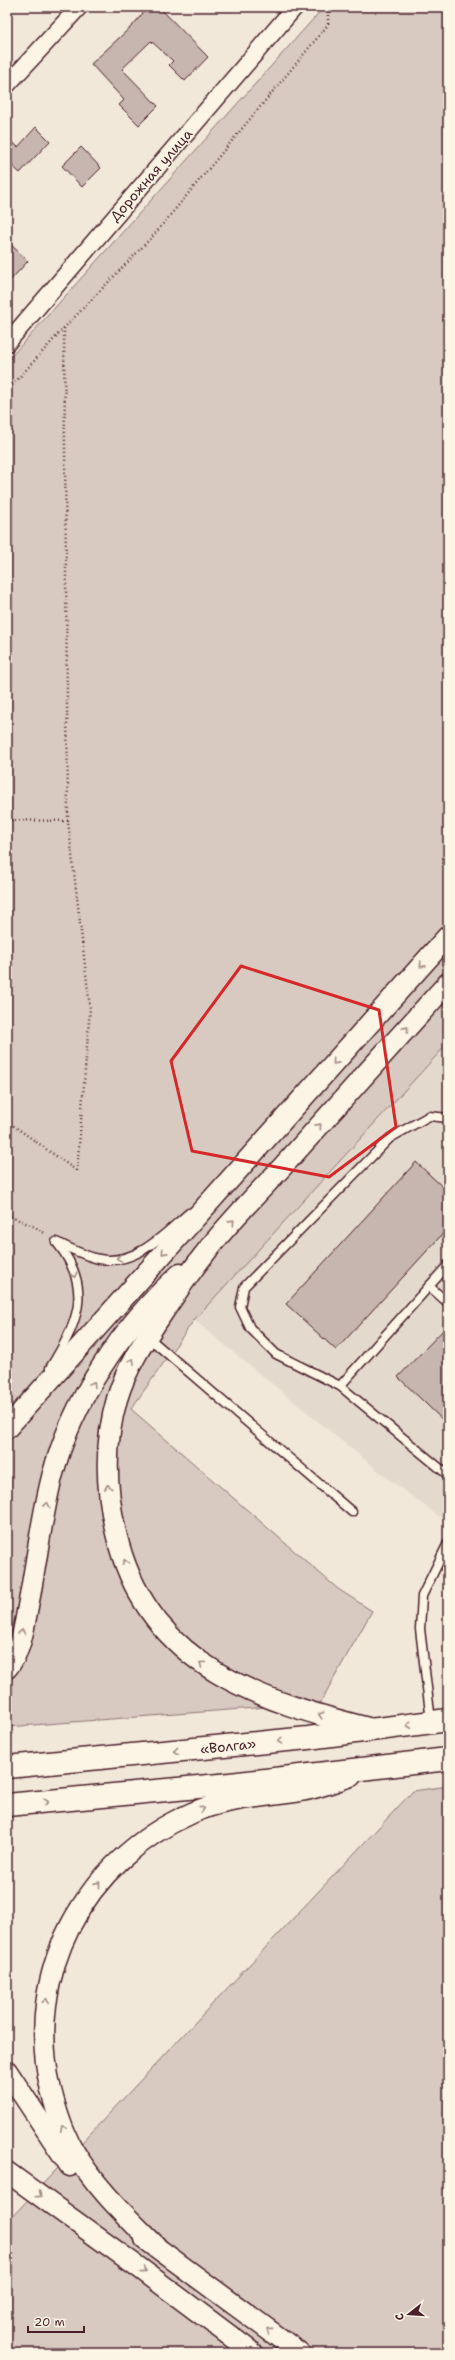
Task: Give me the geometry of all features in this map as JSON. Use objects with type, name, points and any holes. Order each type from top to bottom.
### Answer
[{"type":"highway","name":"«Волга»","points":[[7,1767],[308,1738],[440,1721]]},
{"type":"highway","points":[[7,1805],[230,1784],[448,1759]]},
{"type":"street","points":[[7,85],[79,7]]},
{"type":"street","name":"Дорожная улица","points":[[7,343],[295,7]]},
{"type":"street","points":[[7,1428],[448,936]]},
{"type":"street","points":[[7,1668],[22,1637],[52,1477],[66,1438],[83,1401],[110,1356],[156,1296],[206,1251],[448,983]]},
{"type":"street","points":[[206,1251],[146,1336],[128,1369],[117,1399],[109,1434],[107,1485],[114,1526],[126,1568],[141,1598],[161,1626],[180,1646],[205,1666],[232,1682],[321,1716],[372,1729]]},
{"type":"street","points":[[156,2246],[102,2191],[86,2171],[71,2147],[54,2104],[44,2046],[44,2014],[51,1973],[62,1943],[76,1914],[111,1868],[155,1832],[192,1812],[219,1804],[303,1791],[384,1766]]},
{"type":"street","points":[[7,2071],[79,2179],[121,2225],[156,2246],[300,2353]]},
{"type":"street","points":[[7,2172],[141,2269],[253,2353]]},
{"type":"lane","points":[[448,1118],[430,1116],[390,1138],[244,1287],[240,1307],[250,1328],[276,1354],[340,1386],[448,1475]]},
{"type":"lane","points":[[56,1242],[100,1259],[117,1259],[133,1255],[148,1247],[240,1169]]},
{"type":"lane","points":[[24,1409],[70,1336],[77,1316],[78,1295],[75,1275],[68,1258],[56,1242]]},
{"type":"lane","points":[[340,1386],[448,1265]]},
{"type":"lane","points":[[430,1286],[448,1303]]},
{"type":"lane","points":[[146,1336],[352,1512]]},
{"type":"lane","points":[[440,1721],[420,1629],[422,1596],[448,1543]]},
{"type":"path","points":[[7,391],[64,328],[153,236],[328,25],[328,7]]},
{"type":"path","points":[[7,1121],[77,1171],[90,1008],[68,821],[64,328]]},
{"type":"path","points":[[7,820],[68,821]]},
{"type":"path","points":[[7,1215],[35,1227],[56,1242]]},
{"type":"highlighted area","points":[[241,966],[379,1010],[396,1127],[329,1177],[192,1151],[171,1061]]},
{"type":"shaded area","points":[[324,7],[448,7],[448,1043],[194,1320],[131,1409],[338,1589],[372,1611],[320,1703],[7,1727],[7,361]]},
{"type":"shaded area","points":[[448,1043],[448,1523],[386,1477],[194,1320]]},
{"type":"shaded area","points":[[448,1786],[448,2353],[7,2353],[7,2222],[413,1791]]},
{"type":"building","points":[[148,7],[159,7],[208,57],[185,81],[169,65],[173,61],[151,41],[122,69],[158,106],[139,125],[119,105],[124,100],[91,64],[133,25]]},
{"type":"building","points":[[36,127],[50,141],[20,173],[7,161],[7,137],[18,147]]},
{"type":"building","points":[[81,147],[101,168],[82,187],[62,166]]},
{"type":"building","points":[[7,241],[28,261],[7,284]]},
{"type":"building","points":[[416,1162],[448,1192],[448,1228],[336,1350],[286,1304]]},
{"type":"building","points":[[448,1325],[448,1425],[398,1377]]}]
